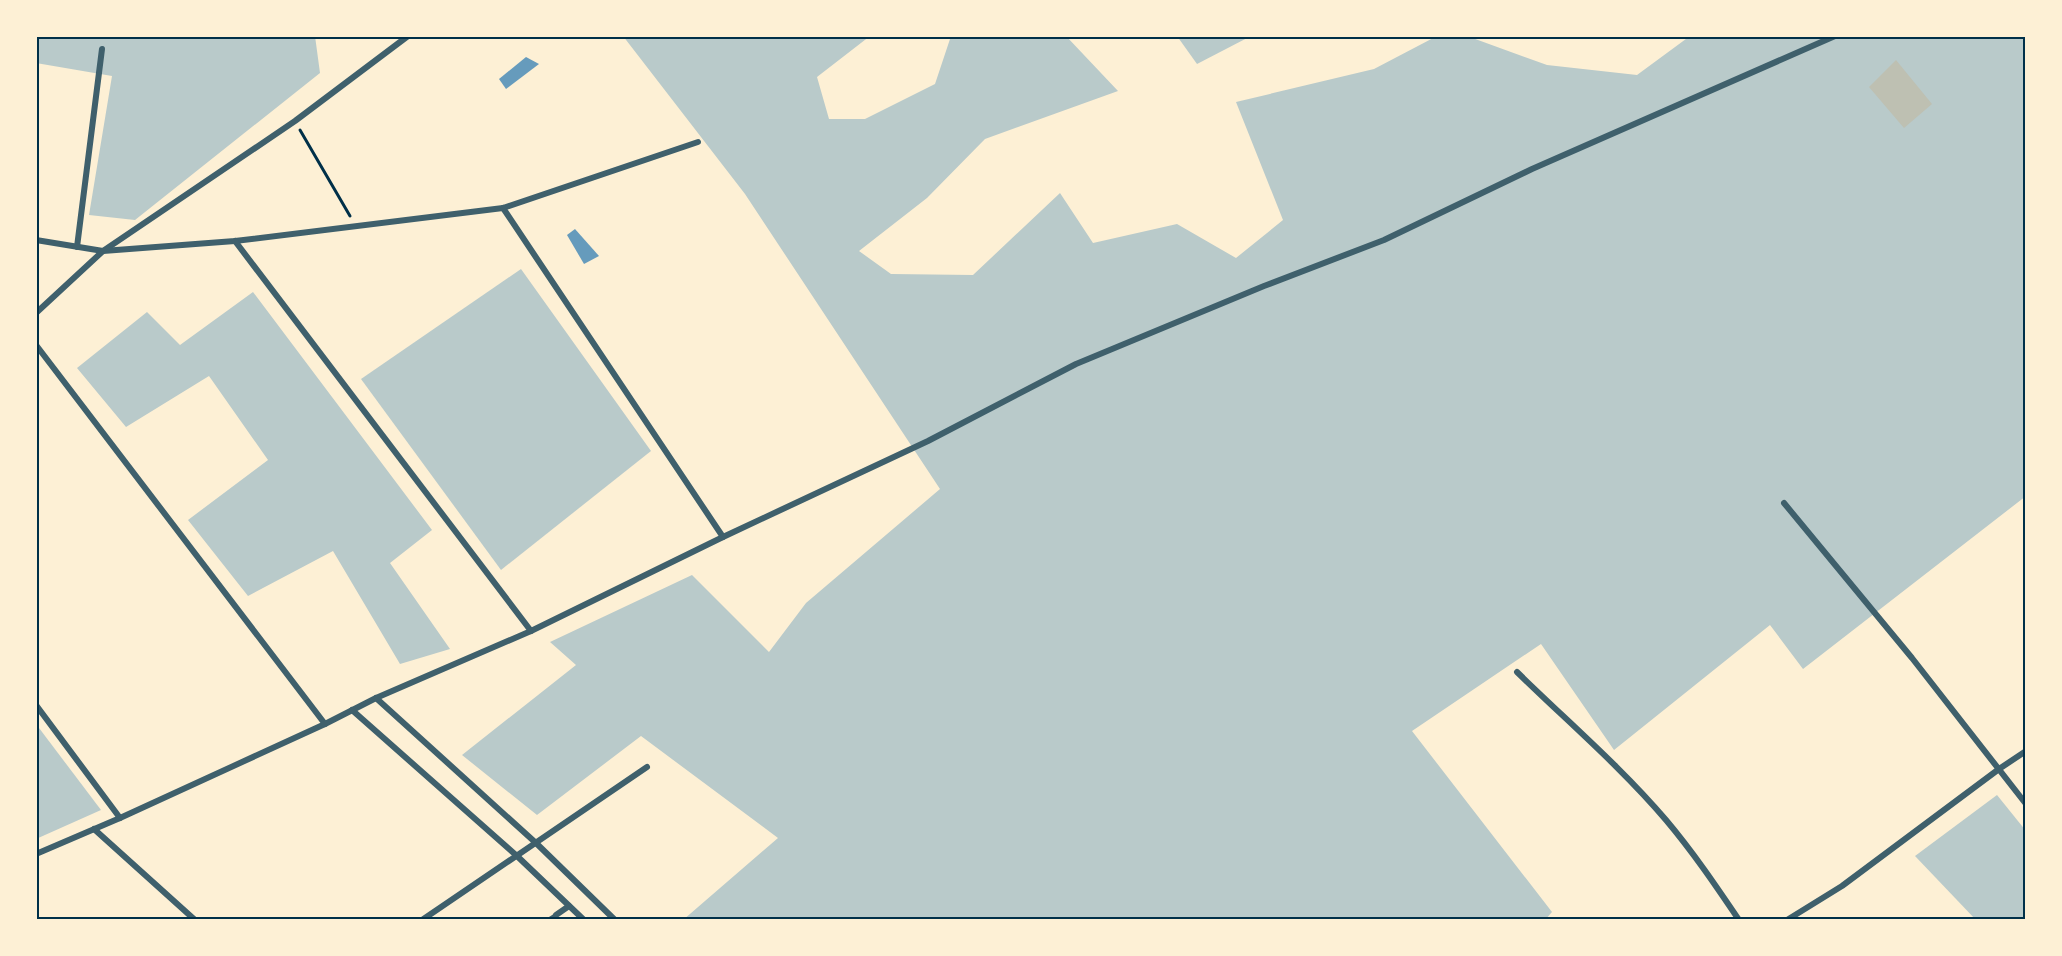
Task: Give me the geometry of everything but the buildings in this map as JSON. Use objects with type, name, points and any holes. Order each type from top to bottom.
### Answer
[{"type":"street","points":[[36,313],[103,251],[295,121],[408,36]]},
{"type":"street","points":[[36,854],[325,724],[376,698],[531,631],[723,537],[928,441],[1076,364],[1264,286],[1384,240],[1532,169],[1835,36]]},
{"type":"street","points":[[77,247],[102,49]]},
{"type":"street","points":[[36,240],[103,251],[235,241],[503,208],[698,142]]},
{"type":"street","points":[[503,208],[723,537]]},
{"type":"street","points":[[235,241],[531,631]]},
{"type":"street","points":[[36,345],[325,724]]},
{"type":"street","points":[[1784,503],[1912,658],[2026,804]]},
{"type":"street","points":[[1517,672],[1621,772],[1665,819],[1695,856],[1739,920]]},
{"type":"street","points":[[376,698],[536,843],[615,920]]},
{"type":"street","points":[[36,705],[120,818]]},
{"type":"street","points":[[352,710],[518,856],[584,920]]},
{"type":"street","points":[[1787,920],[1842,886],[2026,751]]},
{"type":"street","points":[[422,920],[647,767]]},
{"type":"street","points":[[94,829],[195,920]]},
{"type":"street","points":[[556,915],[569,906]]},
{"type":"lane","points":[[548,920],[556,915]]},
{"type":"path","points":[[295,121],[356,226]]},
{"type":"shaded area","points":[[36,36],[315,36],[320,73],[135,220],[89,215],[112,76],[36,63]]},
{"type":"shaded area","points":[[623,36],[870,36],[817,77],[829,119],[865,119],[935,84],[951,36],[1066,36],[1118,91],[985,139],[927,198],[859,251],[891,274],[973,275],[1060,193],[1093,243],[1177,224],[1236,258],[1283,220],[1236,102],[1374,69],[1437,36],[1467,36],[1547,65],[1637,75],[1690,36],[2026,36],[2026,496],[1803,669],[1770,625],[1614,750],[1541,644],[1412,731],[1552,912],[1545,920],[683,920],[778,838],[641,736],[537,815],[462,755],[576,665],[550,642],[692,575],[769,652],[806,603],[940,489],[745,194]]},
{"type":"shaded area","points":[[1177,36],[1251,36],[1197,64]]},
{"type":"shaded area","points":[[521,269],[651,451],[501,570],[361,379]]},
{"type":"shaded area","points":[[253,292],[432,530],[390,563],[450,649],[400,664],[333,551],[248,596],[188,520],[268,460],[209,376],[126,427],[77,368],[147,312],[180,345]]},
{"type":"shaded area","points":[[36,724],[101,810],[36,839]]},
{"type":"shaded area","points":[[1997,795],[2026,831],[2026,920],[1976,920],[1915,856]]},
{"type":"water","points":[[526,57],[539,64],[506,89],[499,79]]},
{"type":"water","points":[[575,229],[599,256],[584,264],[567,235]]}]
